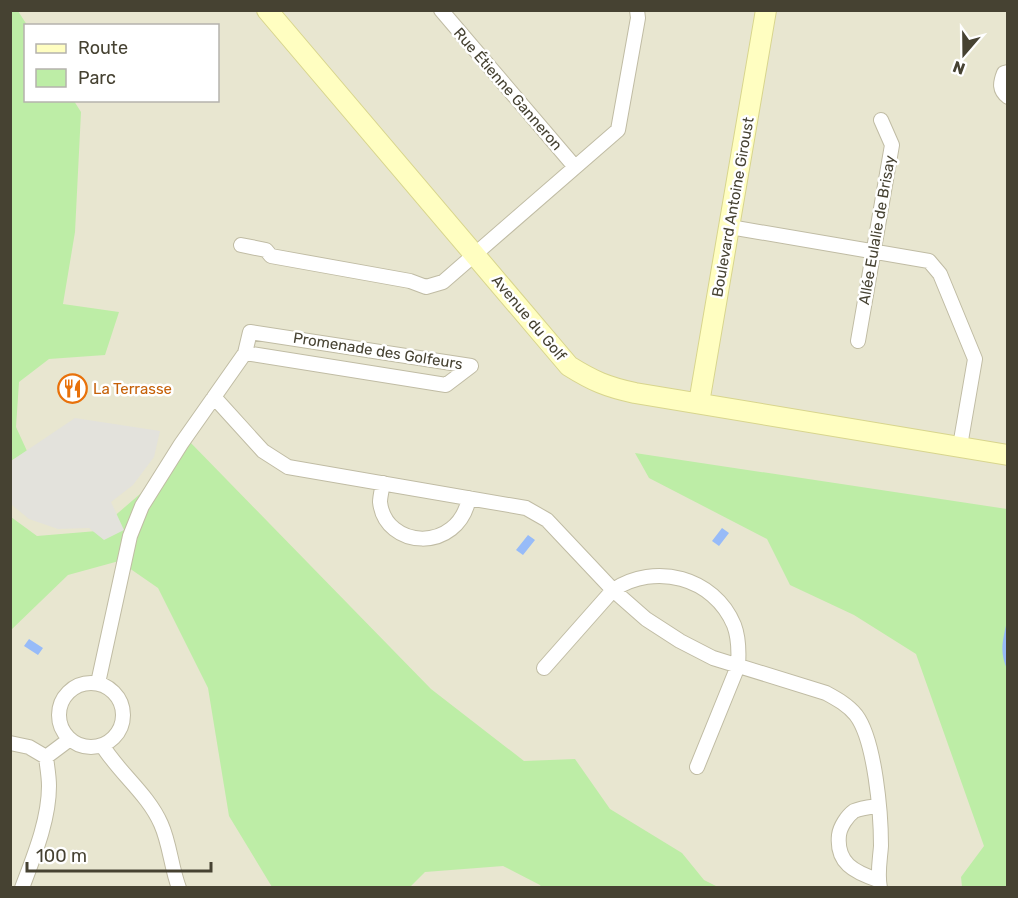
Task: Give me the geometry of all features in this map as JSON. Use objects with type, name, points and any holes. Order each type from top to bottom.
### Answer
[{"type":"street","name":"Avenue du Golf","points":[[267,10],[569,366],[578,372],[604,386],[635,393],[1008,455]]},
{"type":"street","name":"Rue Étienne Ganneron","points":[[441,10],[575,167]]},
{"type":"street","points":[[241,245],[266,250],[271,256],[410,281],[426,287],[443,282],[618,130],[638,18],[637,10]]},
{"type":"street","name":"Boulevard Antoine Giroust","points":[[699,403],[766,10]]},
{"type":"street","points":[[1008,72],[1004,74],[1000,84],[1003,93],[1008,97]]},
{"type":"street","name":"Allée Eulalie de Brisay","points":[[858,342],[892,145],[881,120]]},
{"type":"street","points":[[730,227],[929,261],[940,274],[975,359],[960,446]]},
{"type":"street","name":"Promenade des Golfeurs","points":[[98,683],[130,536],[142,506],[245,353],[250,332],[471,366],[446,386],[245,353]]},
{"type":"street","points":[[214,397],[263,451],[288,467],[525,508],[547,520],[613,590],[646,619],[680,640],[713,658],[826,693],[840,700],[855,714],[867,734],[878,806],[881,845],[879,884],[851,867],[841,857],[838,844],[840,828],[854,812],[878,806]]},
{"type":"street","points":[[383,483],[380,502],[385,517],[398,531],[414,538],[430,539],[442,536],[452,529],[466,511],[469,498]]},
{"type":"street","points":[[544,668],[613,590],[624,583],[642,577],[660,575],[690,581],[705,590],[719,601],[735,626],[739,648],[738,666],[697,767]]},
{"type":"street","points":[[86,683],[98,683],[110,688],[120,699],[124,712],[122,726],[114,738],[102,745],[91,747],[80,745],[62,730],[59,718],[60,706],[65,695],[74,687],[86,683]]},
{"type":"street","points":[[46,757],[70,739]]},
{"type":"street","points":[[10,743],[29,747],[46,757]]},
{"type":"street","points":[[102,745],[109,758],[152,807],[162,825],[179,888]]},
{"type":"street","points":[[22,888],[46,810],[49,786],[46,757]]},
{"type":"shaded area","points":[[10,11],[1007,11],[1007,887],[11,887]]},
{"type":"shaded area","points":[[75,418],[160,431],[154,457],[133,485],[111,502],[124,530],[104,540],[89,528],[58,529],[29,519],[11,504],[11,461]]},
{"type":"green space","points":[[10,11],[18,11],[26,24],[24,24],[24,102],[75,102],[81,112],[75,232],[63,304],[119,312],[105,355],[49,359],[19,382],[16,427],[27,451],[11,461]]},
{"type":"green space","points":[[188,440],[431,689],[524,761],[575,759],[610,809],[682,853],[704,880],[718,887],[541,887],[503,866],[425,872],[410,887],[272,887],[229,816],[208,688],[158,588],[119,561],[68,575],[11,630],[11,517],[37,536],[97,531],[161,476]]},
{"type":"green space","points":[[635,453],[1007,509],[1007,887],[962,887],[961,877],[984,846],[916,654],[854,615],[790,585],[767,539],[649,478]]},
{"type":"water","points":[[722,528],[729,533],[719,546],[712,541]]},
{"type":"water","points":[[528,535],[535,540],[523,555],[516,550]]},
{"type":"water","points":[[1007,621],[1008,669],[1002,651]]},
{"type":"water","points":[[29,639],[43,648],[38,655],[24,646]]},
{"type":"place","name":"La Terrasse","points":[[72,389]]}]
